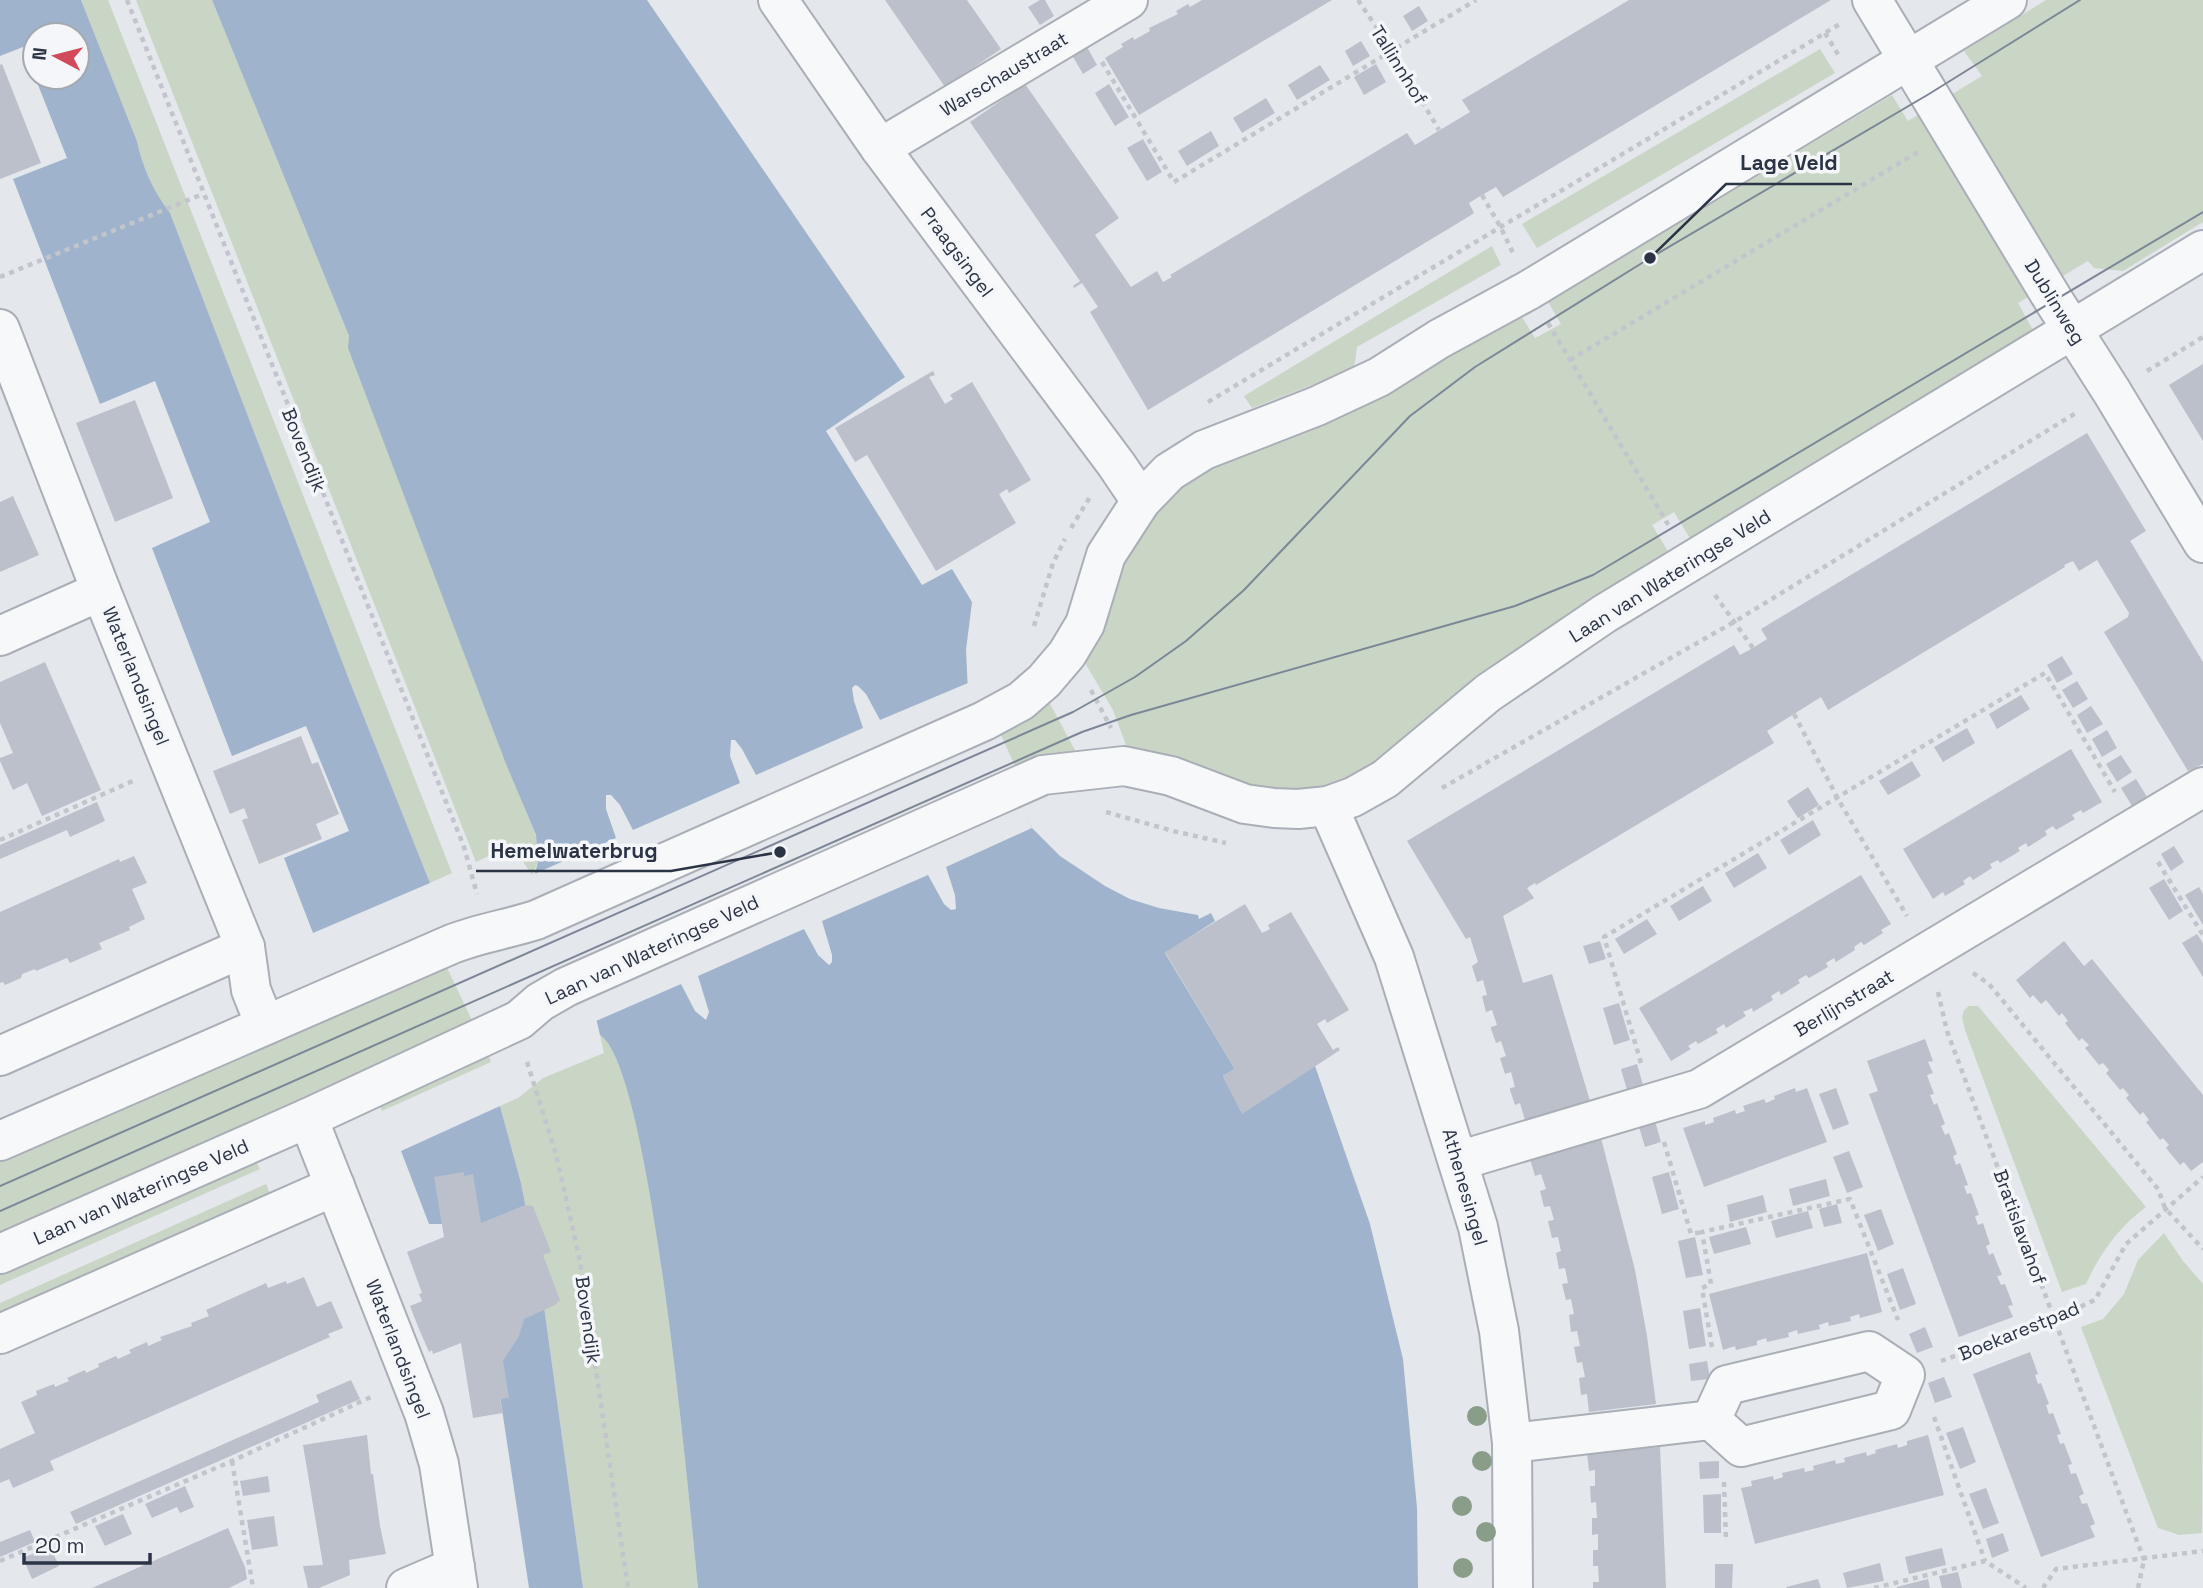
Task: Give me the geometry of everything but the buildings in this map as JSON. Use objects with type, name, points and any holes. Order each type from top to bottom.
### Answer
[{"type":"street","name":"Praagsingel","points":[[778,0],[880,148],[1141,501]]},
{"type":"street","name":"Warschaustraat","points":[[880,148],[1128,0]]},
{"type":"street","points":[[0,1141],[452,944],[480,933],[509,929],[536,919],[984,721],[1021,701],[1044,681],[1067,654],[1085,624],[1106,555],[1141,501],[1169,472],[1204,450],[1317,406],[1380,377],[1439,339],[1529,290],[2007,0]]},
{"type":"street","name":"Dublinweg","points":[[1873,2],[2203,543]]},
{"type":"street","name":"Laan van Wateringse Veld","points":[[0,1254],[308,1118],[519,1020],[540,1002],[566,987],[1043,775],[1124,766],[1171,776],[1245,804],[1298,809],[1328,806],[1353,797],[1385,779],[1488,693],[1604,614],[2203,250]]},
{"type":"street","name":"Waterlandsingel","points":[[0,329],[101,591],[245,947],[251,990],[265,1025]]},
{"type":"street","points":[[0,636],[101,591]]},
{"type":"street","name":"Berlijnstraat","points":[[1458,1161],[1699,1089],[2203,787]]},
{"type":"street","name":"Athenesingel","points":[[1328,806],[1394,957],[1478,1227],[1500,1331],[1512,1443],[1513,1588]]},
{"type":"street","points":[[0,1056],[245,947]]},
{"type":"street","name":"Waterlandsingel","points":[[308,1118],[424,1413],[439,1464],[457,1577]]},
{"type":"street","points":[[0,1334],[335,1186]]},
{"type":"street","points":[[1512,1443],[1711,1420],[1741,1447],[1891,1410],[1905,1375],[1869,1351],[1856,1354],[1727,1385],[1711,1420]]},
{"type":"street","points":[[406,1588],[457,1577]]},
{"type":"path","name":"Bovendijk","points":[[127,0],[464,847],[479,901]]},
{"type":"path","name":"Tallinnhof","points":[[1358,0],[1439,130]]},
{"type":"path","points":[[1082,29],[1174,182],[1476,0]]},
{"type":"path","points":[[1202,405],[1873,2]]},
{"type":"path","points":[[1570,360],[1924,148]]},
{"type":"path","points":[[0,277],[177,207],[203,194]]},
{"type":"path","points":[[1482,195],[1500,226],[1529,290],[1570,360],[1691,561],[1754,648]]},
{"type":"path","points":[[1116,464],[1083,505],[1052,563],[1032,631],[1067,654],[1109,722],[1124,766],[1124,817]]},
{"type":"path","points":[[1702,1233],[1691,1234],[1604,937],[2045,673],[2203,935]]},
{"type":"path","name":"Bratislavahof","points":[[1794,714],[1838,799],[1928,953],[1947,1031],[2144,1560]]},
{"type":"path","points":[[0,840],[171,764]]},
{"type":"path","points":[[1928,953],[1961,963],[1989,984],[2158,1189],[2165,1208],[2203,1249]]},
{"type":"path","name":"Bovendijk","points":[[525,1058],[556,1154],[580,1261],[628,1588]]},
{"type":"path","name":"Boekarestpad","points":[[1905,1375],[2054,1319],[2095,1300],[2126,1244],[2203,1177]]},
{"type":"path","points":[[0,1561],[232,1461],[410,1379]]},
{"type":"path","points":[[232,1461],[253,1588]]},
{"type":"path","points":[[2042,1588],[2056,1569],[2203,1551]]},
{"type":"path","points":[[2138,1588],[2144,1560]]},
{"type":"path","points":[[1874,1588],[1985,1562],[2026,1588]]},
{"type":"green space","points":[[81,0],[108,0],[452,873],[430,883],[170,213],[142,161],[137,141]]},
{"type":"green space","points":[[136,0],[212,0],[349,336],[349,348],[536,836],[538,862],[532,875],[512,845],[476,862]]},
{"type":"green space","points":[[2046,0],[2203,0],[2203,222],[2123,271],[2094,268],[2088,261],[2018,303],[2034,332],[1691,540],[1674,512],[1652,525],[1674,561],[1363,774],[1316,790],[1255,789],[1129,753],[1113,710],[1082,658],[1132,539],[1184,478],[1353,403],[1522,317],[1535,338],[1561,324],[1548,302],[1892,95],[1908,121],[1982,76],[1964,51]]},
{"type":"green space","points":[[1820,49],[1835,73],[1537,248],[1522,224]]},
{"type":"green space","points":[[1492,246],[1501,265],[1357,347],[1354,369],[1252,408],[1244,396]]},
{"type":"green space","points":[[1047,698],[1078,756],[1019,775],[998,728]]},
{"type":"green space","points":[[442,957],[477,1031],[0,1240],[0,1154]]},
{"type":"green space","points":[[1969,1006],[1978,1006],[2146,1207],[2111,1241],[2086,1284],[2062,1292],[1965,1030],[1962,1017]]},
{"type":"green space","points":[[600,1035],[619,1064],[636,1124],[651,1203],[677,1387],[698,1588],[583,1588],[541,1285],[521,1183],[500,1106],[518,1098],[543,1078],[604,1053]]},
{"type":"green space","points":[[487,1051],[491,1062],[382,1111],[377,1099]]},
{"type":"green space","points":[[252,1155],[260,1169],[0,1285],[0,1266]]},
{"type":"green space","points":[[266,1184],[272,1199],[0,1319],[0,1303]]},
{"type":"green space","points":[[2164,1233],[2203,1284],[2202,1533],[2179,1535],[2158,1528],[2081,1327],[2103,1319],[2124,1294],[2138,1260]]},
{"type":"water","points":[[0,0],[81,0],[89,21],[21,21],[21,48],[0,56]]},
{"type":"water","points":[[212,0],[647,0],[905,377],[826,431],[922,585],[952,569],[972,602],[966,650],[968,692],[1032,828],[1060,856],[1130,899],[1159,908],[1198,915],[1199,919],[1211,913],[1215,921],[1165,953],[1235,1069],[1223,1076],[1242,1113],[1315,1066],[1370,1224],[1403,1359],[1417,1508],[1418,1588],[698,1588],[665,1294],[636,1124],[619,1064],[600,1035],[596,1018],[535,873],[538,862],[536,835],[506,764],[348,348],[349,336]]},
{"type":"water","points":[[91,25],[137,141],[142,161],[170,213],[430,883],[313,933],[284,858],[349,831],[306,726],[232,756],[152,548],[210,522],[155,381],[100,404],[13,179],[67,158],[40,91],[91,91]]},
{"type":"water","points":[[500,1106],[521,1183],[541,1285],[583,1588],[529,1588],[474,1224],[429,1224],[401,1151]]},
{"type":"pier","points":[[968,683],[1032,828],[946,867],[955,895],[956,909],[951,910],[944,904],[928,875],[822,921],[832,955],[829,965],[818,955],[804,929],[698,976],[709,1012],[706,1020],[695,1011],[681,984],[593,1021],[532,875],[616,838],[606,809],[606,795],[611,795],[620,805],[633,830],[740,783],[730,756],[731,740],[735,740],[742,749],[756,775],[863,728],[854,701],[852,688],[855,685],[866,694],[880,720]]},
{"type":"tram line","points":[[0,1186],[1073,712],[1135,677],[1186,641],[1244,590],[1410,416],[1475,367],[1650,258],[1929,94],[2080,0]]},
{"type":"tram line","points":[[0,1211],[1082,732],[1131,715],[1515,606],[1593,575],[2203,212]]},
{"type":"place","name":"Lage Veld","points":[[1650,258]]},
{"type":"place","name":"Hemelwaterbrug","points":[[780,852]]}]
